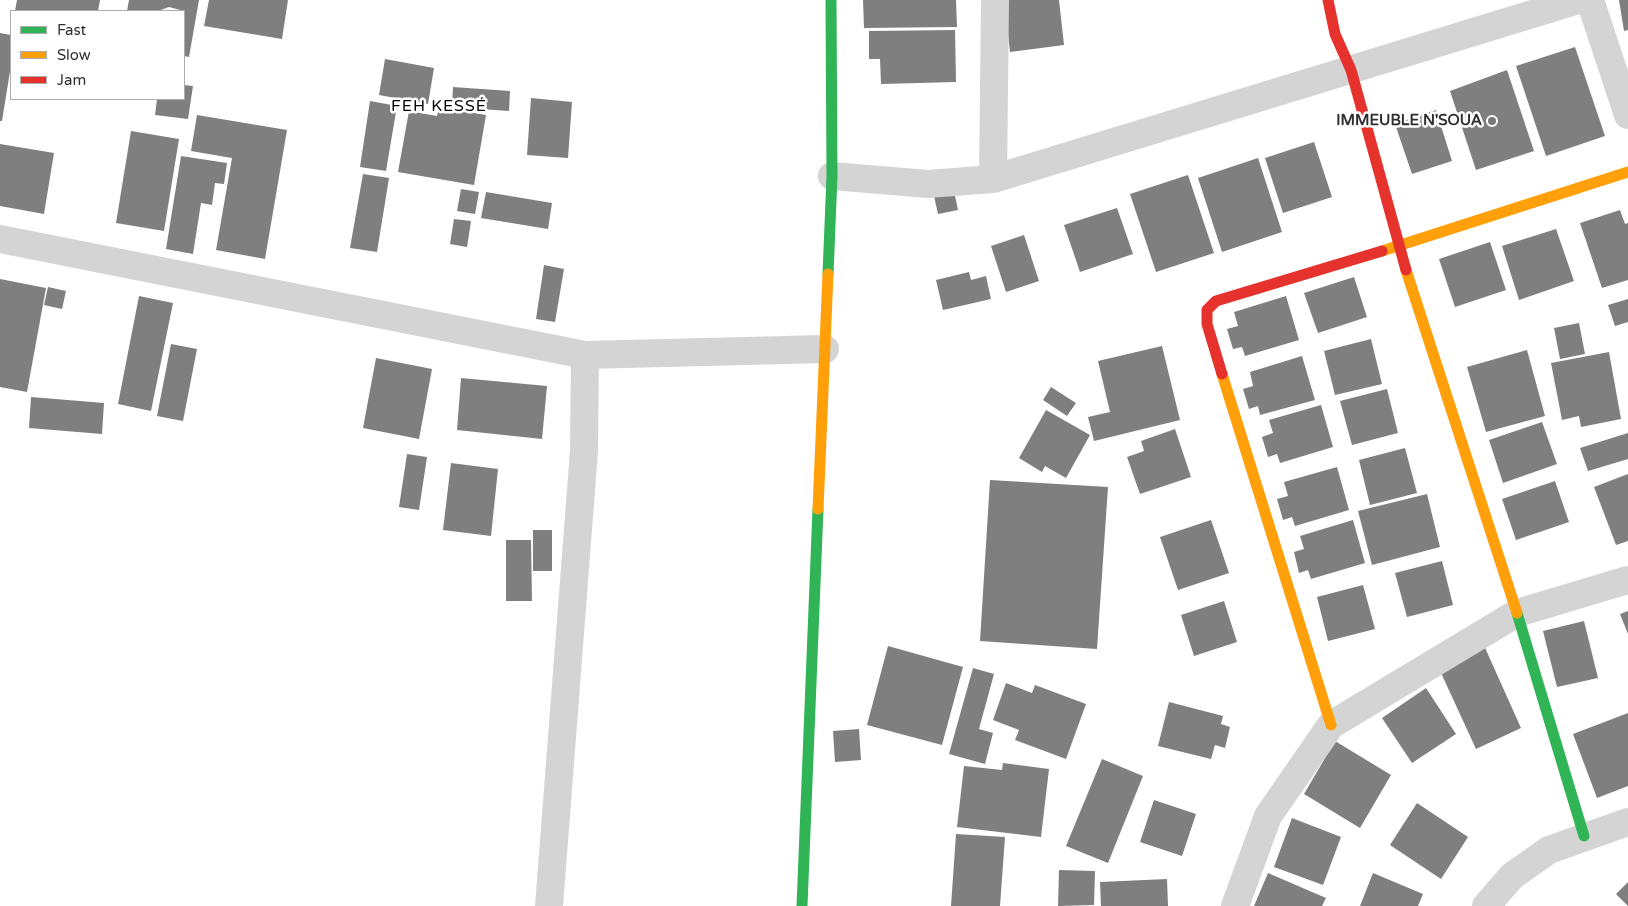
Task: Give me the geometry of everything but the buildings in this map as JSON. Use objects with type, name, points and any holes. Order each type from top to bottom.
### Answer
[{"type":"street","points":[[802,906],[832,176],[831,0]]},
{"type":"street","points":[[993,179],[994,0]]},
{"type":"street","points":[[1328,0],[1335,34],[1351,70],[1398,246],[1517,613],[1584,836]]},
{"type":"street","points":[[832,176],[928,184],[993,179],[1578,0]]},
{"type":"street","points":[[1590,0],[1628,115]]},
{"type":"street","points":[[1331,725],[1207,324],[1207,310],[1216,301],[1398,246],[1628,172]]},
{"type":"street","points":[[0,239],[585,355],[825,350]]},
{"type":"street","points":[[548,906],[584,452],[585,355]]},
{"type":"street","points":[[1235,906],[1268,816],[1331,725],[1517,613],[1628,580]]},
{"type":"street","points":[[1486,906],[1512,876],[1549,850],[1584,836],[1628,822]]},
{"type":"traffic: fast","points":[[828,274],[832,176],[831,0]]},
{"type":"traffic: fast","points":[[802,906],[818,509]]},
{"type":"traffic: fast","points":[[1517,613],[1584,836]]},
{"type":"traffic: slow","points":[[1382,251],[1628,172]]},
{"type":"traffic: slow","points":[[1406,270],[1517,613]]},
{"type":"traffic: slow","points":[[818,509],[828,274]]},
{"type":"traffic: slow","points":[[1222,374],[1331,725]]},
{"type":"traffic: jam","points":[[1328,0],[1335,34],[1351,70],[1406,270]]},
{"type":"traffic: jam","points":[[1222,374],[1207,324],[1207,310],[1216,301],[1382,251]]},
{"type":"place","name":"IMMEUBLE N'SOUA","points":[[1492,121]]},
{"type":"district","name":"FEH KESSÉ","points":[[439,107]]}]
